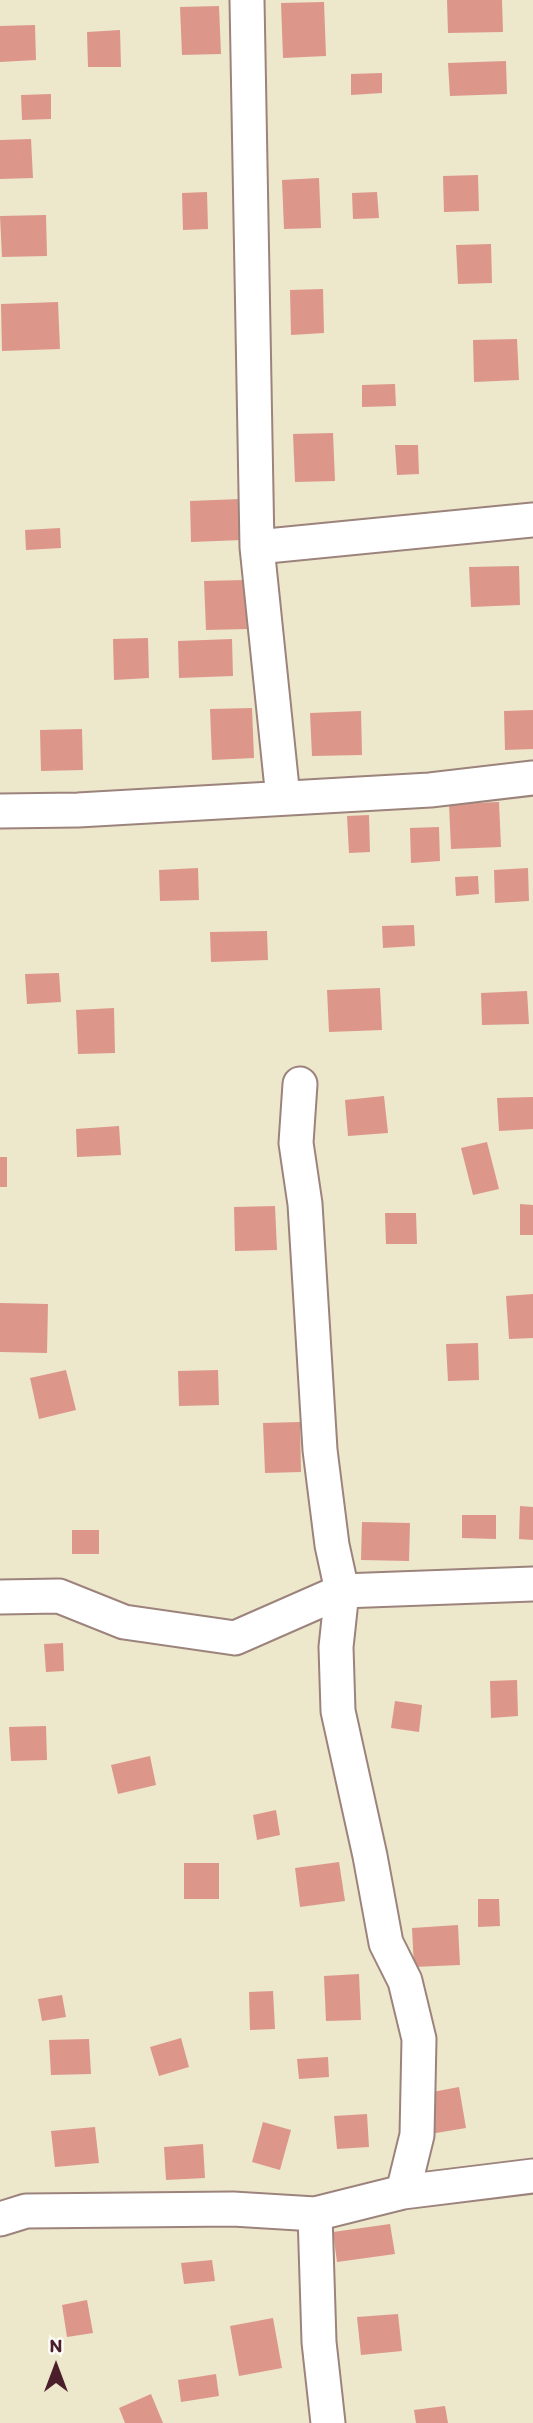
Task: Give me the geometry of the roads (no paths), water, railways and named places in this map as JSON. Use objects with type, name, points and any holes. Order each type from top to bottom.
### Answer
[{"type":"street","points":[[247,0],[257,548],[283,799]]},
{"type":"street","points":[[257,548],[533,520]]},
{"type":"street","points":[[0,811],[78,810],[430,790],[533,778]]},
{"type":"street","points":[[300,1084],[296,1143],[305,1204],[320,1450],[332,1545],[342,1591],[336,1647],[338,1711],[386,1943],[405,1981],[419,2039],[416,2134],[403,2192]]},
{"type":"street","points":[[0,1597],[59,1596],[124,1622],[236,1638],[342,1591],[533,1584]]},
{"type":"street","points":[[0,2219],[26,2211],[233,2210],[315,2214],[403,2192],[533,2176]]},
{"type":"street","points":[[315,2214],[319,2342],[328,2423]]}]
